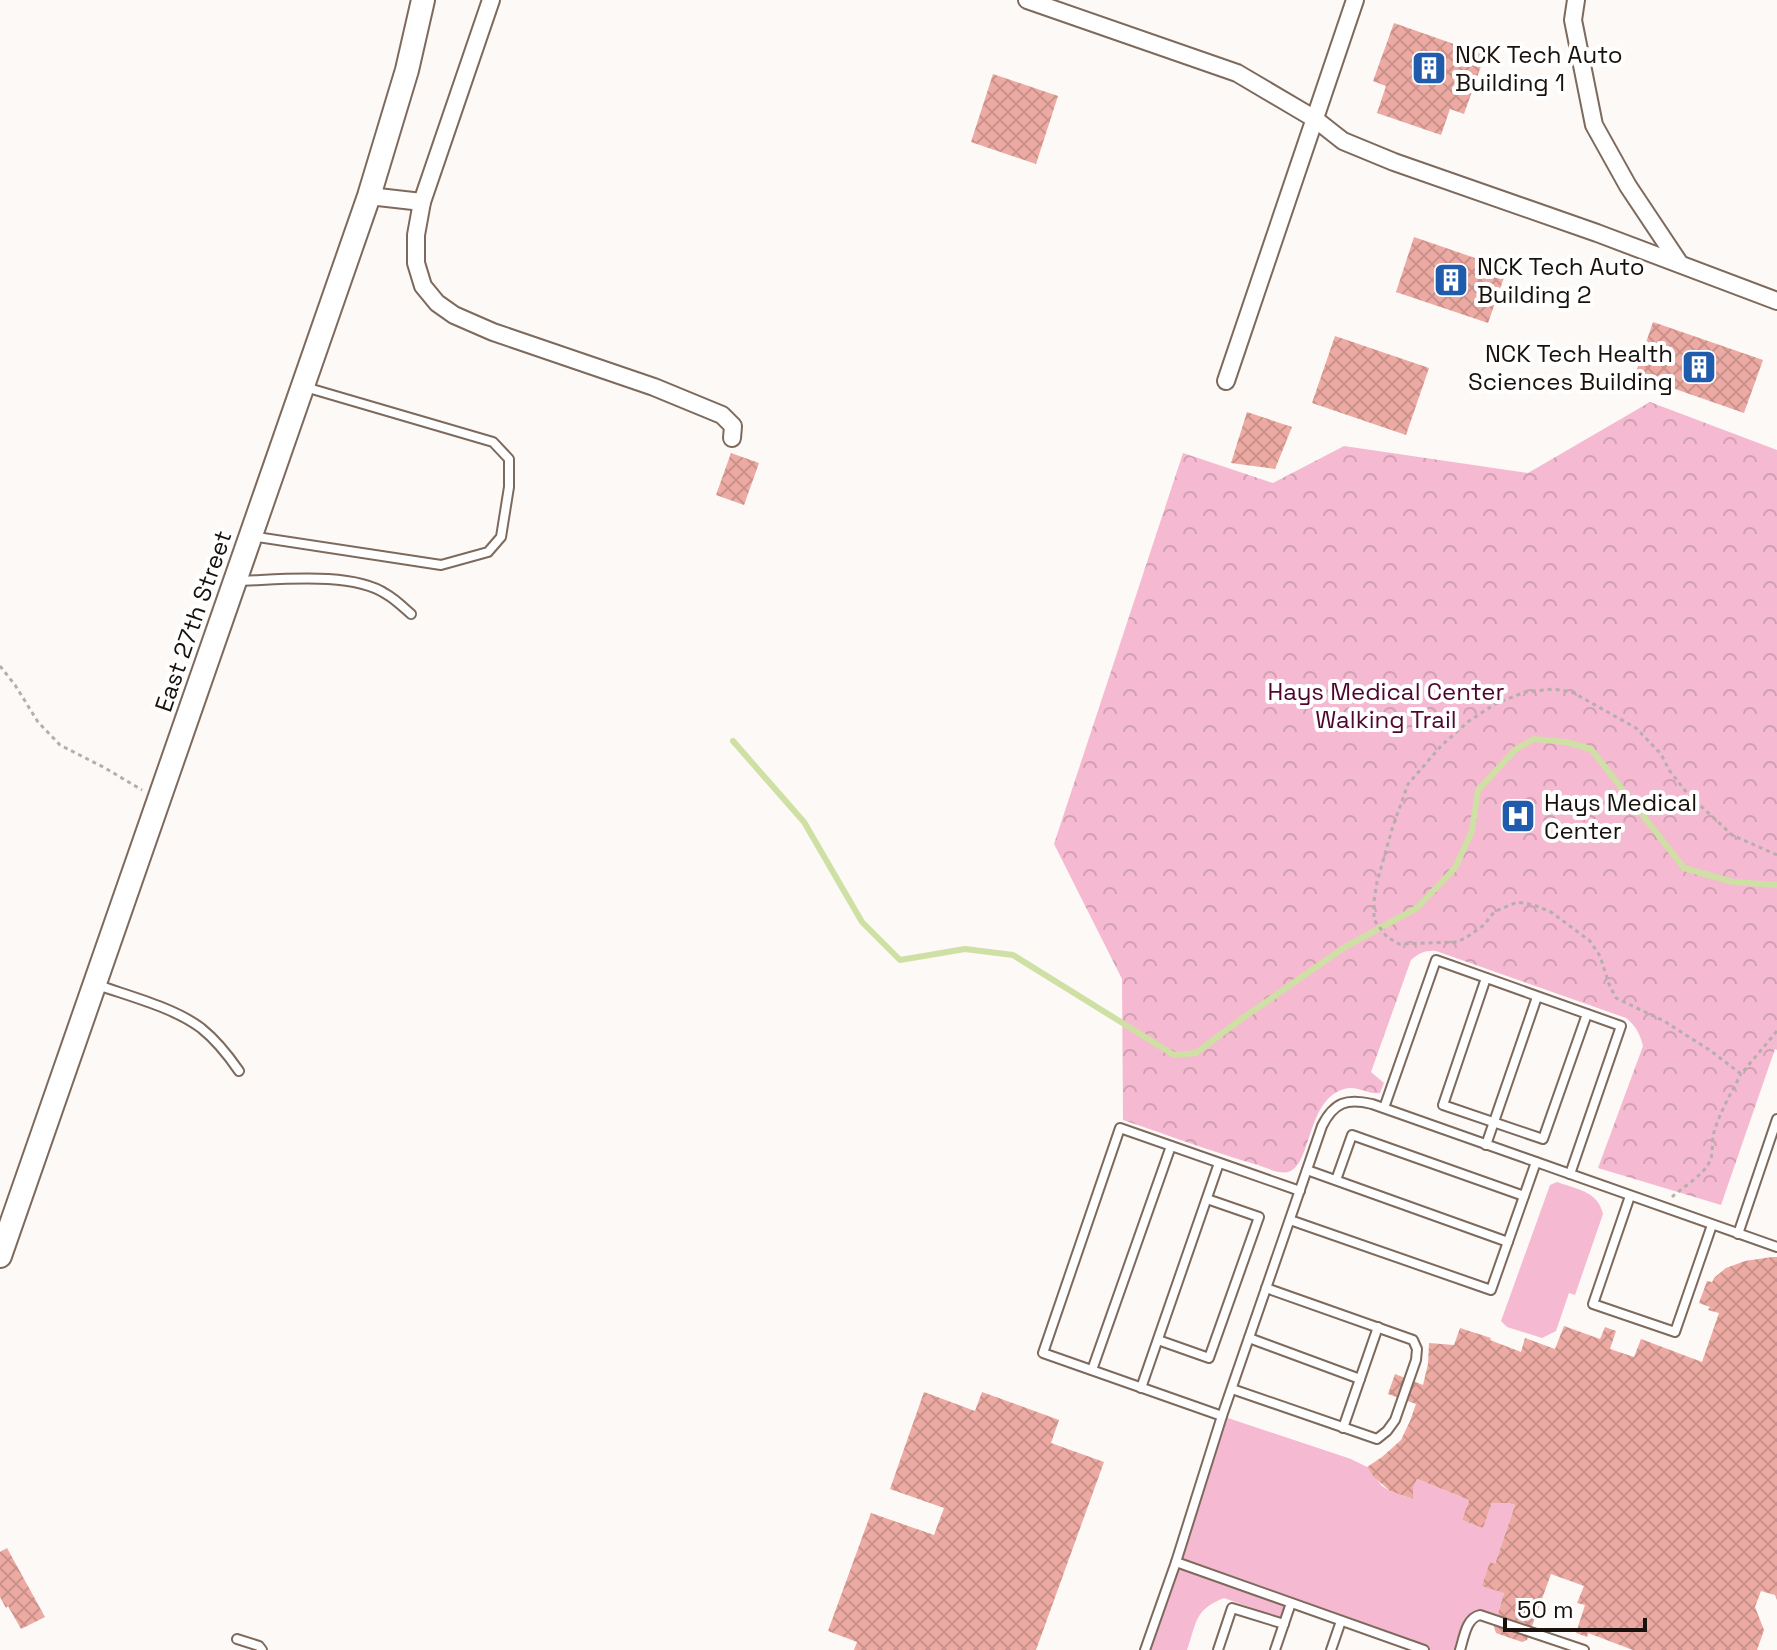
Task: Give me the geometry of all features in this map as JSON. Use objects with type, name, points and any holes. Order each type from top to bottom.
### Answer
[{"type":"main road","name":"East 27th Street","points":[[0,1256],[369,196],[407,70],[423,0]]},
{"type":"street","points":[[491,0],[422,202],[416,235],[416,263],[423,286],[437,303],[454,315],[493,332],[654,387],[722,415],[733,426],[732,438]]},
{"type":"street","points":[[1027,0],[1237,73],[1315,119],[1343,141],[1394,162],[1777,301]]},
{"type":"street","points":[[1226,381],[1355,0]]},
{"type":"street","points":[[1576,0],[1573,20],[1594,125],[1628,186],[1680,264]]},
{"type":"street","points":[[369,196],[422,202]]},
{"type":"lane","points":[[250,536],[441,565],[488,552],[501,537],[509,487],[509,459],[493,442],[302,387]]},
{"type":"lane","points":[[235,581],[329,579],[359,582],[386,593],[411,614]]},
{"type":"lane","points":[[1384,1108],[1436,960],[1621,1026],[1570,1174]]},
{"type":"lane","points":[[1486,978],[1443,1105],[1543,1139],[1587,1014]]},
{"type":"lane","points":[[95,984],[173,1013],[201,1028],[227,1053],[239,1071]]},
{"type":"lane","points":[[1486,1145],[1537,997]]},
{"type":"lane","points":[[1145,1650],[1322,1126],[1335,1107],[1356,1101],[1384,1108],[1777,1247]]},
{"type":"lane","points":[[1738,1234],[1777,1119]]},
{"type":"lane","points":[[1222,1416],[1043,1353],[1120,1128],[1300,1191]]},
{"type":"lane","points":[[1336,1180],[1352,1135],[1524,1196]]},
{"type":"lane","points":[[1092,1370],[1171,1146]]},
{"type":"lane","points":[[1290,1220],[1491,1290],[1536,1162]]},
{"type":"lane","points":[[1141,1388],[1219,1163]]},
{"type":"lane","points":[[1307,1170],[1508,1242]]},
{"type":"lane","points":[[1630,1196],[1593,1304],[1675,1332],[1712,1225]]},
{"type":"lane","points":[[1158,1340],[1209,1358],[1259,1217],[1207,1199]]},
{"type":"lane","points":[[1232,1389],[1377,1439],[1395,1420],[1417,1355],[1413,1340],[1266,1288]]},
{"type":"lane","points":[[1343,1428],[1378,1327]]},
{"type":"lane","points":[[1249,1338],[1360,1379]]},
{"type":"lane","points":[[1176,1562],[1405,1647],[1424,1650]]},
{"type":"lane","points":[[1275,1650],[1291,1603]]},
{"type":"lane","points":[[1218,1650],[1232,1608],[1284,1624]]},
{"type":"lane","points":[[1460,1650],[1470,1620],[1480,1615],[1584,1650]]},
{"type":"lane","points":[[1331,1650],[1341,1621]]},
{"type":"lane","points":[[237,1639],[259,1646],[262,1650]]},
{"type":"path","points":[[0,666],[38,722],[60,745],[159,800]]},
{"type":"path","points":[[1741,1074],[1664,1021],[1616,998],[1600,956],[1590,941],[1551,912],[1517,902],[1494,912],[1484,925],[1457,942],[1399,944],[1387,937],[1374,920],[1377,882],[1408,784],[1442,745],[1469,721],[1495,704],[1525,692],[1553,689],[1572,692],[1636,728],[1661,754],[1687,793],[1732,835],[1777,855]]},
{"type":"path","points":[[1666,1202],[1708,1165],[1713,1157],[1711,1144],[1715,1130],[1741,1074],[1777,1031]]},
{"type":"green space","name":"Hays Medical Center Walking Trail","points":[[1650,402],[1777,450],[1777,1050],[1721,1205],[1598,1168],[1643,1046],[1637,1030],[1626,1018],[1436,951],[1423,952],[1411,960],[1371,1072],[1384,1083],[1380,1093],[1349,1088],[1332,1095],[1316,1119],[1302,1158],[1288,1172],[1273,1170],[1123,1120],[1122,979],[1054,844],[1183,453],[1273,483],[1344,446],[1528,473]]},
{"type":"green space","points":[[1557,1182],[1591,1196],[1603,1214],[1575,1295],[1569,1293],[1556,1331],[1542,1338],[1507,1327],[1501,1321],[1550,1185]]},
{"type":"green space","points":[[1222,1416],[1351,1459],[1367,1467],[1382,1486],[1413,1499],[1417,1479],[1469,1500],[1462,1520],[1483,1527],[1492,1503],[1515,1505],[1495,1564],[1490,1563],[1504,1593],[1496,1620],[1474,1616],[1460,1650],[1424,1650],[1291,1603],[1285,1620],[1224,1598],[1202,1612],[1187,1650],[1145,1650]]},
{"type":"building","name":"NCK Tech Auto Building 1","points":[[1394,23],[1485,55],[1464,114],[1450,109],[1441,135],[1377,113],[1386,86],[1373,81]]},
{"type":"building","points":[[993,74],[1058,96],[1036,164],[971,142]]},
{"type":"building","name":"NCK Tech Auto Building 2","points":[[1414,237],[1507,269],[1488,323],[1396,292]]},
{"type":"building","name":"NCK Tech Health Sciences Building","points":[[1653,322],[1763,360],[1744,413],[1635,375]]},
{"type":"building","points":[[1335,336],[1429,368],[1406,435],[1312,403]]},
{"type":"building","points":[[1247,412],[1292,427],[1275,469],[1231,463]]},
{"type":"building","points":[[731,453],[759,463],[744,505],[716,495]]},
{"type":"building","points":[[1777,1257],[1777,1600],[1775,1595],[1761,1591],[1755,1607],[1764,1630],[1757,1650],[1633,1650],[1588,1633],[1587,1637],[1576,1633],[1585,1605],[1577,1603],[1584,1586],[1551,1574],[1527,1640],[1522,1642],[1496,1633],[1494,1627],[1504,1593],[1482,1586],[1490,1562],[1495,1564],[1515,1505],[1492,1503],[1483,1528],[1462,1520],[1469,1500],[1417,1479],[1413,1499],[1390,1491],[1374,1477],[1367,1467],[1401,1440],[1416,1404],[1388,1394],[1395,1374],[1423,1385],[1429,1343],[1454,1345],[1460,1328],[1521,1352],[1525,1338],[1555,1349],[1564,1326],[1600,1339],[1605,1327],[1616,1331],[1610,1349],[1634,1357],[1641,1339],[1702,1362],[1719,1313],[1699,1303],[1707,1281],[1712,1282],[1726,1268]]},
{"type":"building","points":[[924,1392],[975,1411],[982,1392],[1059,1420],[1051,1443],[1104,1462],[1036,1650],[854,1650],[857,1642],[828,1631],[871,1513],[934,1535],[944,1508],[890,1489]]},
{"type":"building","points":[[7,1548],[45,1617],[21,1629],[0,1597],[0,1552]]},
{"type":"waterway","points":[[733,741],[804,822],[862,922],[900,960],[965,949],[1013,955],[1174,1055],[1196,1053],[1345,947],[1417,908],[1455,868],[1472,831],[1478,790],[1516,749],[1534,739],[1566,742],[1591,749],[1684,868],[1733,882],[1777,885]]},
{"type":"place","name":"NCK Tech Auto Building 1","points":[[1429,68]]},
{"type":"place","name":"NCK Tech Auto Building 2","points":[[1451,280]]},
{"type":"place","name":"NCK Tech Health Sciences Building","points":[[1699,367]]},
{"type":"place","name":"Hays Medical Center","points":[[1518,816]]}]
